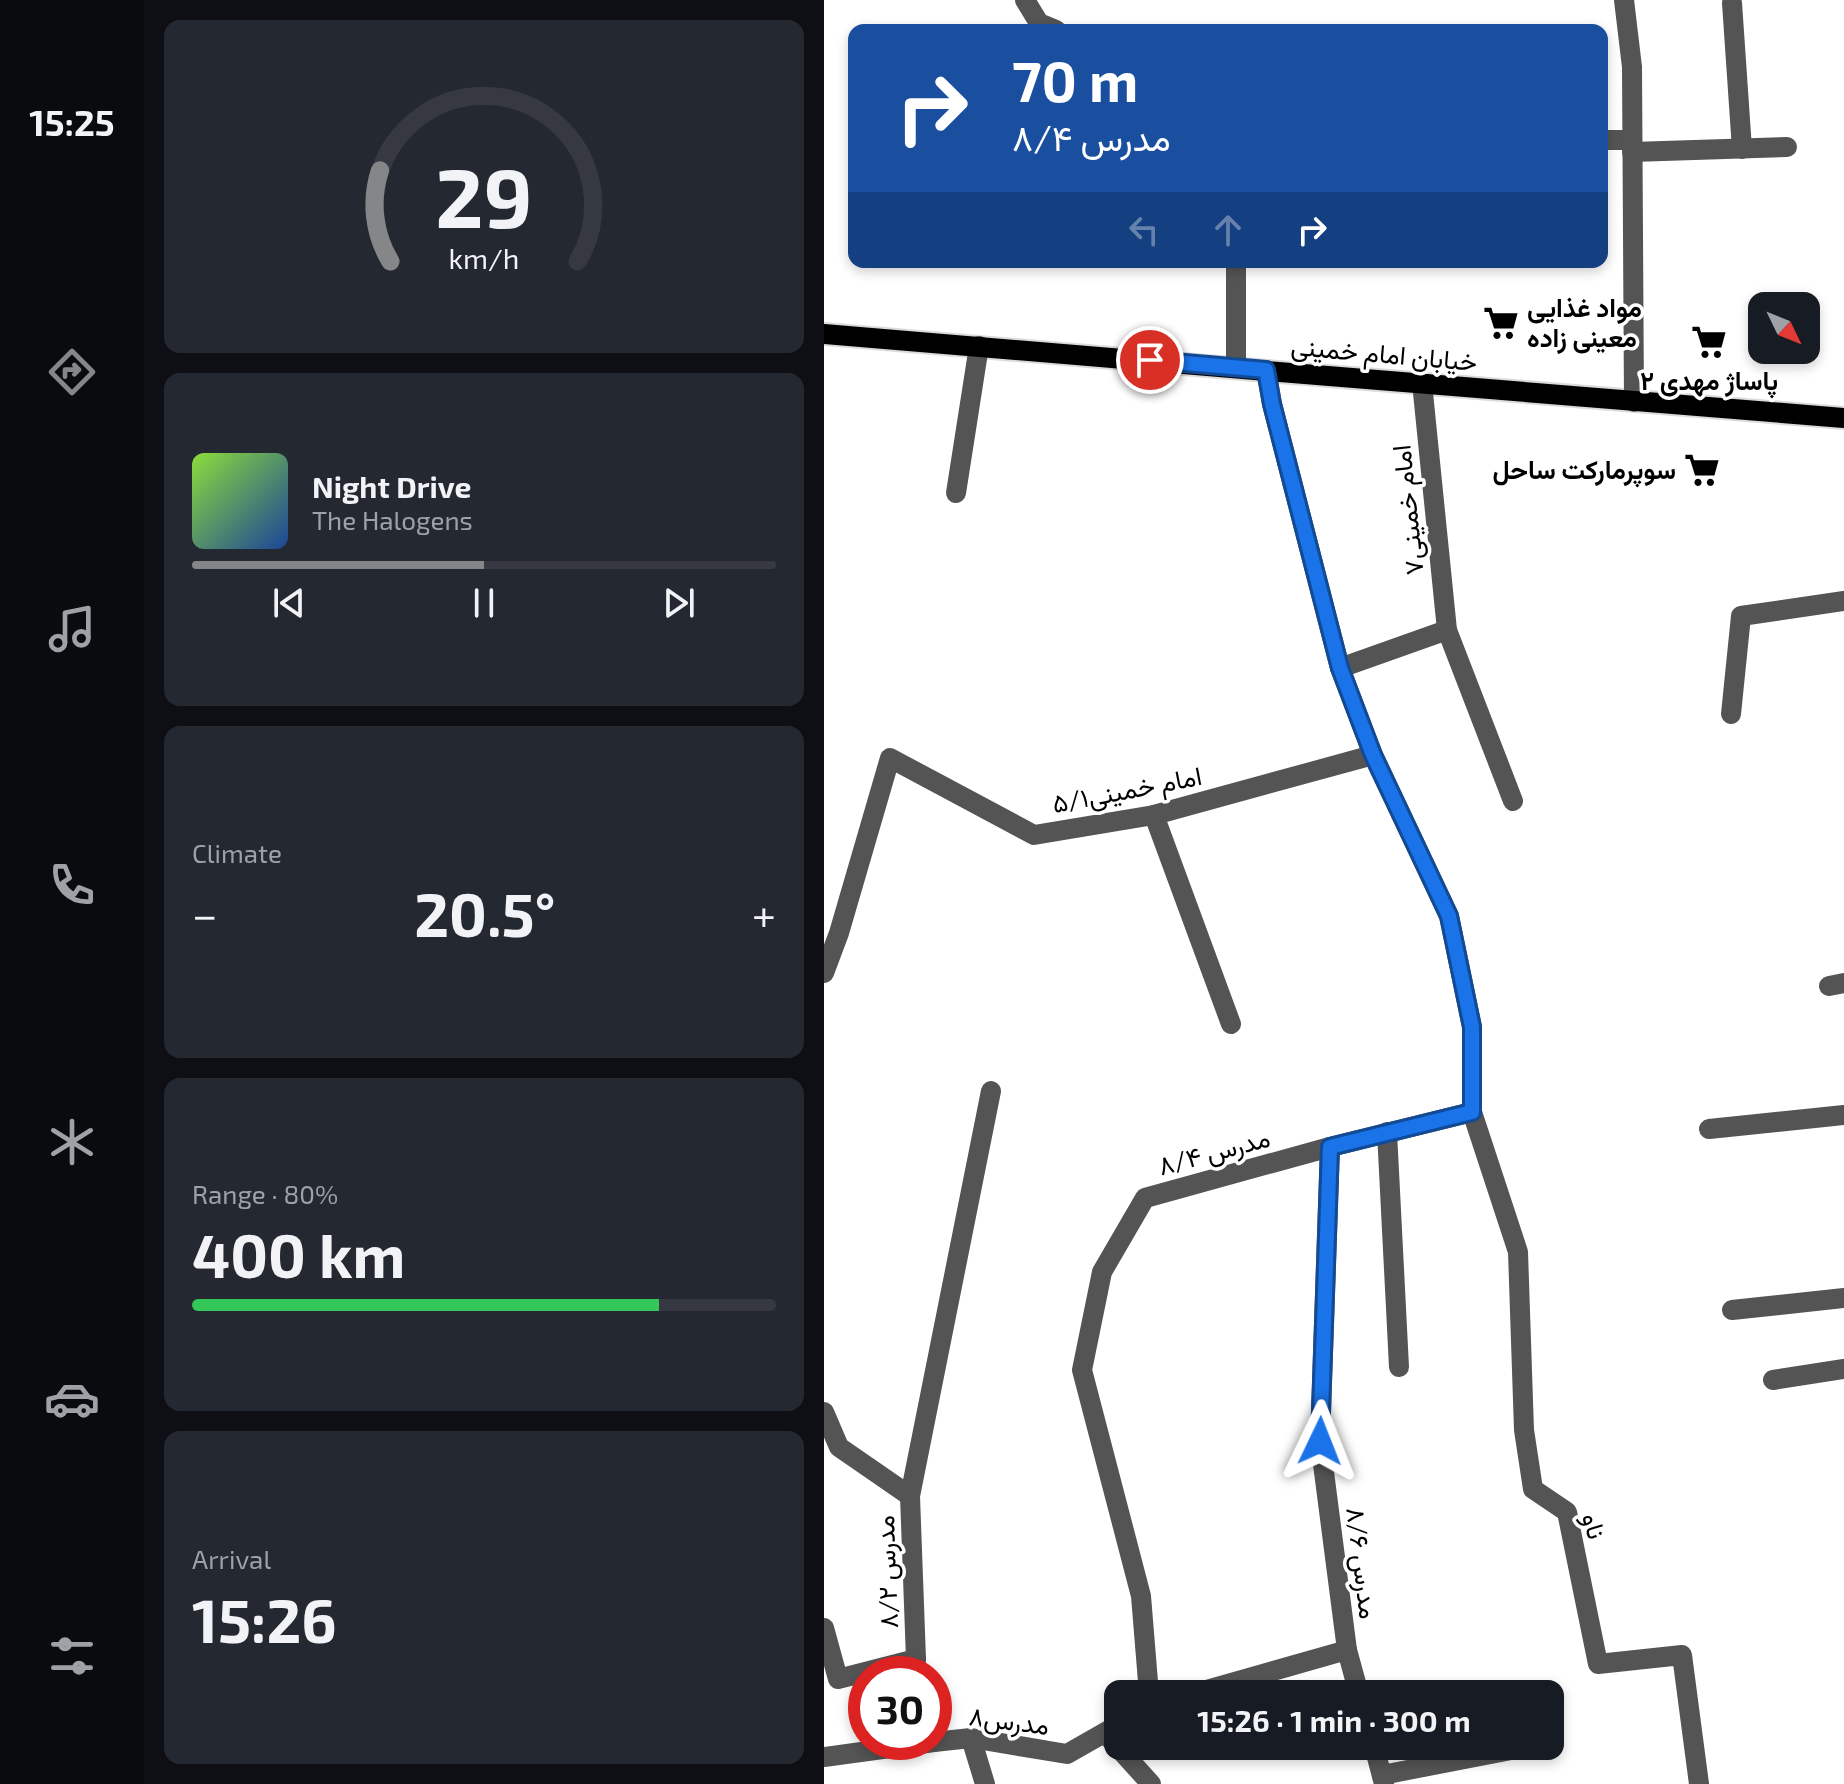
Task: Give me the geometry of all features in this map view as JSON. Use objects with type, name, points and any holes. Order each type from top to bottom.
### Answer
[{"type":"main road","name":"خیابان امام خمینی","points":[[824,334],[1844,418]]},
{"type":"street","points":[[1025,0],[1041,24]]},
{"type":"street","points":[[1624,0],[1632,67],[1634,402]]},
{"type":"street","points":[[1732,3],[1742,149]]},
{"type":"street","points":[[1608,141],[1632,146],[1787,147]]},
{"type":"street","points":[[1236,268],[1236,367]]},
{"type":"street","points":[[956,493],[979,346]]},
{"type":"street","points":[[1266,370],[1340,668],[1373,755],[1449,916],[1472,1027],[1472,1112]]},
{"type":"street","name":"امام خمینی۷","points":[[1422,383],[1447,630],[1513,801]]},
{"type":"street","points":[[1731,714],[1741,616],[1844,601]]},
{"type":"street","points":[[1340,668],[1447,630]]},
{"type":"street","name":"امام خمینی۵/۱","points":[[824,973],[831,934],[890,758],[1034,835],[1154,815],[1373,755]]},
{"type":"street","points":[[1154,815],[1231,1024]]},
{"type":"street","points":[[910,1496],[991,1091]]},
{"type":"street","name":"مدرس ۸/۴","points":[[1148,1680],[1141,1596],[1082,1370],[1102,1272],[1145,1198],[1472,1112]]},
{"type":"street","name":"ناو","points":[[1472,1112],[1518,1252],[1524,1430],[1533,1489],[1567,1512],[1598,1664],[1682,1655],[1699,1784]]},
{"type":"street","points":[[1709,1129],[1844,1115]]},
{"type":"street","points":[[1387,1132],[1399,1367]]},
{"type":"street","name":"مدرس ۸/۶","points":[[1330,1147],[1320,1441],[1347,1650],[1355,1680]]},
{"type":"street","points":[[1732,1310],[1844,1298]]},
{"type":"street","points":[[1773,1380],[1844,1369]]},
{"type":"street","name":"مدرس ۸/۲","points":[[824,1412],[839,1447],[910,1496],[915,1656]]},
{"type":"street","points":[[824,1628],[838,1679],[848,1677]]},
{"type":"street","points":[[1241,1680],[1347,1650]]},
{"type":"street","name":"مدرس۸","points":[[952,1740],[971,1738],[1067,1754],[1104,1733]]},
{"type":"street","points":[[971,1738],[985,1784]]},
{"type":"street","name":"مدرس۸","points":[[824,1757],[848,1753]]},
{"type":"street","points":[[1134,1760],[1151,1784]]},
{"type":"street","points":[[1378,1760],[1383,1780],[1470,1760]]},
{"type":"place","name":"مواد غذایی معینی زاده","points":[[1501,323]]},
{"type":"place","name":"پاساژ مهدی ۲","points":[[1709,342]]},
{"type":"place","name":"سوپرمارکت ساحل","points":[[1702,470]]},
{"type":"route","points":[[1150,360],[1266,370],[1340,668],[1373,755],[1449,916],[1472,1027],[1472,1112],[1330,1147],[1320,1441]]}]
